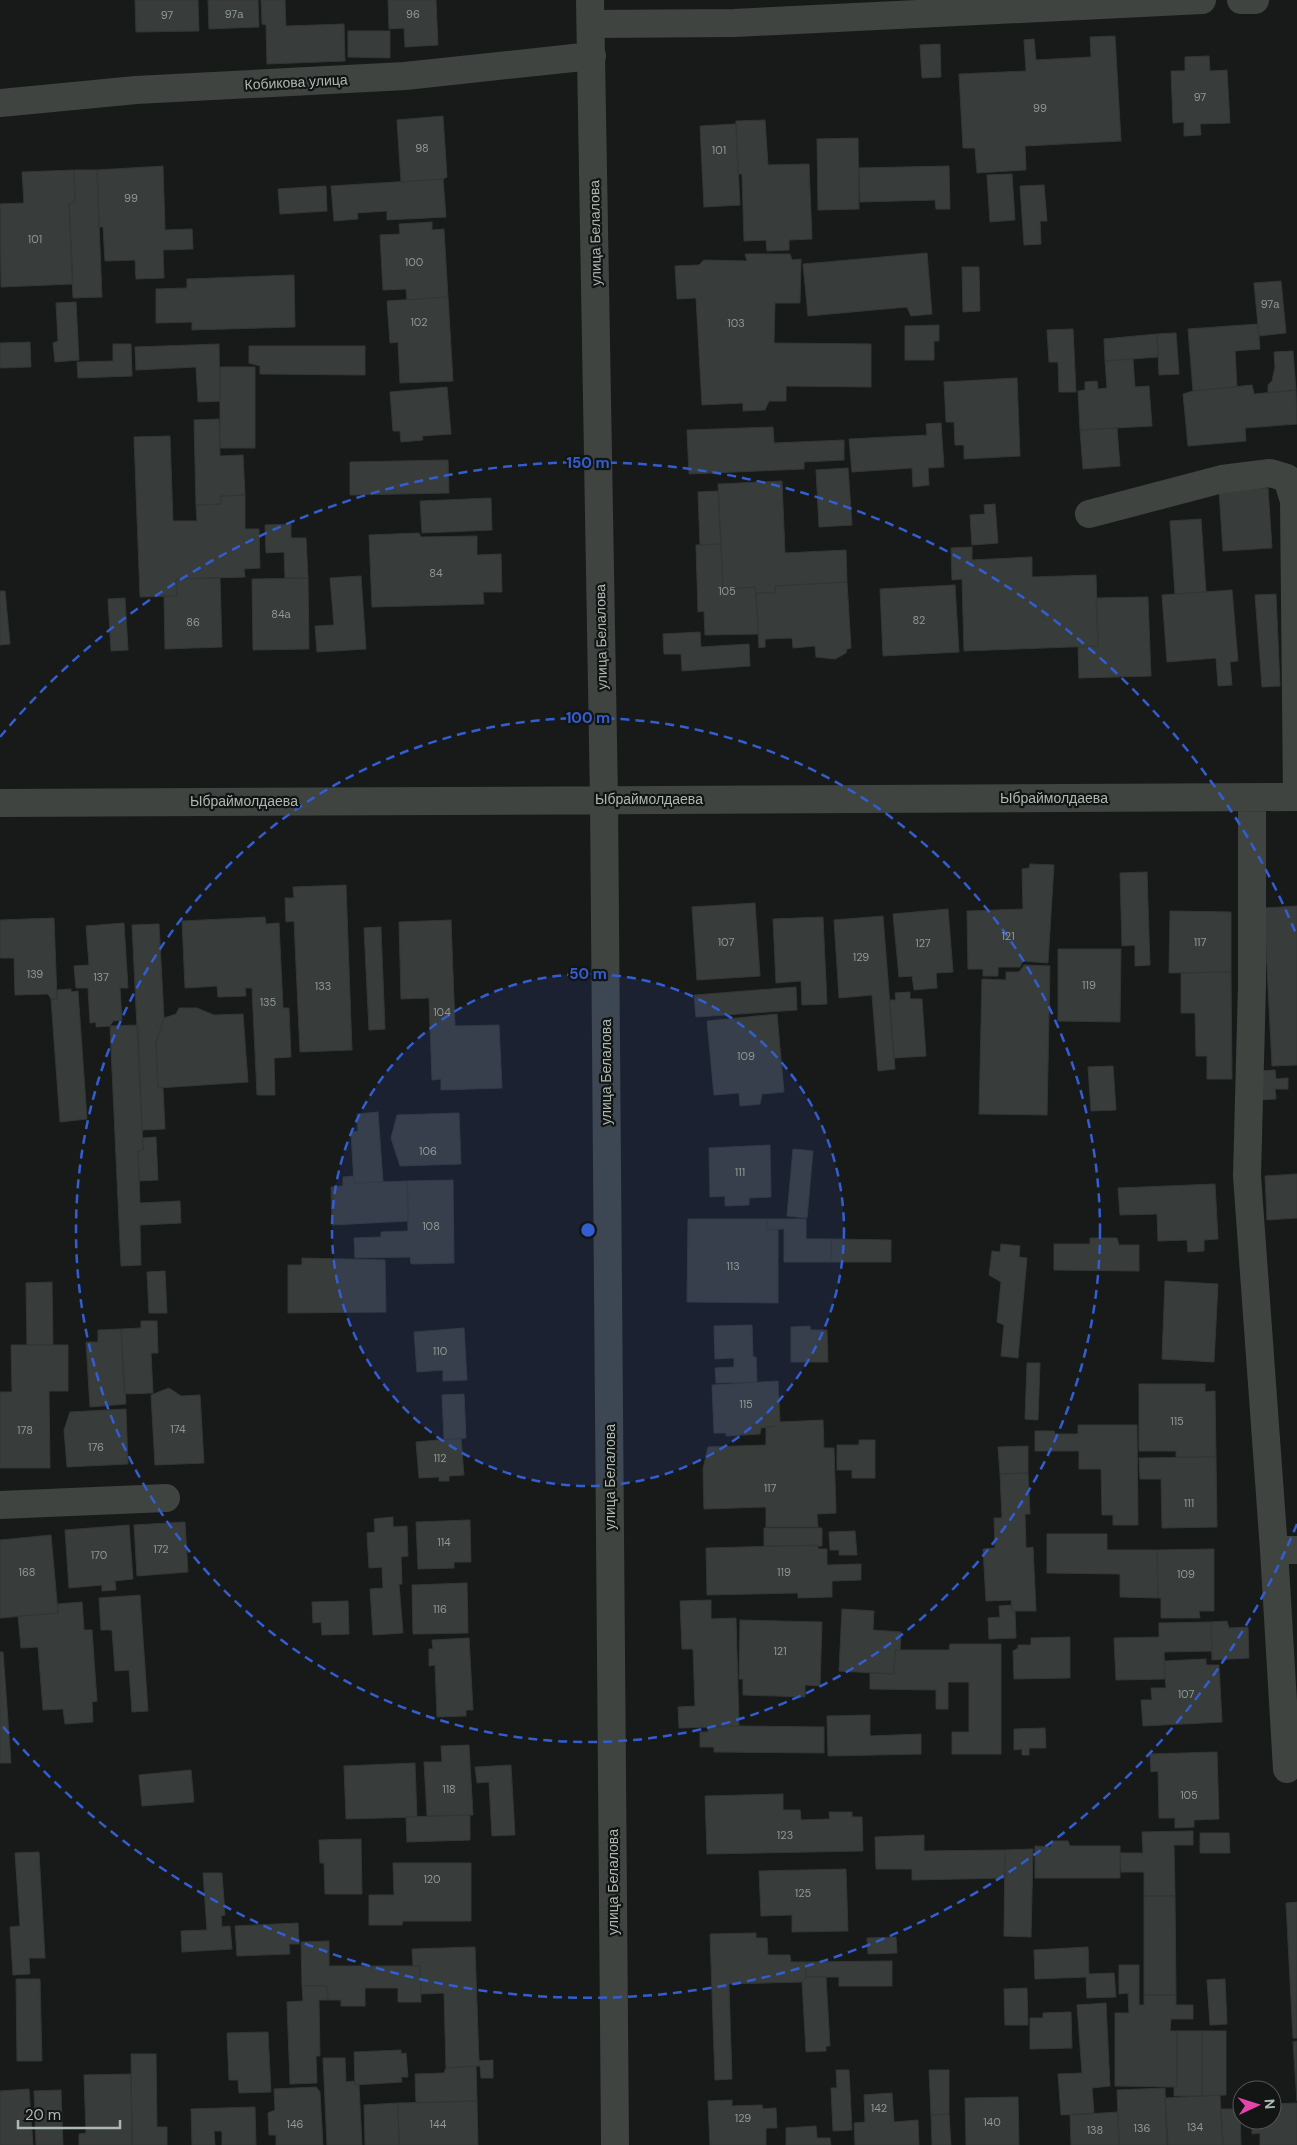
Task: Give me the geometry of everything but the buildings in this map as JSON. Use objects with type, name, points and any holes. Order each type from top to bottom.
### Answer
[{"type":"street","points":[[590,12],[734,23],[1202,0]]},
{"type":"street","points":[[1241,0],[1255,0]]},
{"type":"street","name":"улица Белалова","points":[[590,12],[604,799],[615,2145]]},
{"type":"street","name":"Кобикова улица","points":[[0,103],[136,90],[405,76],[592,56]]},
{"type":"street","points":[[1089,514],[1222,479],[1270,473],[1287,478],[1294,501],[1297,797]]},
{"type":"street","name":"Ыбраймолдаева","points":[[0,803],[1297,797]]},
{"type":"street","points":[[1252,798],[1252,985],[1247,1176],[1286,1550],[1287,1769]]},
{"type":"street","points":[[0,1505],[166,1498]]}]
